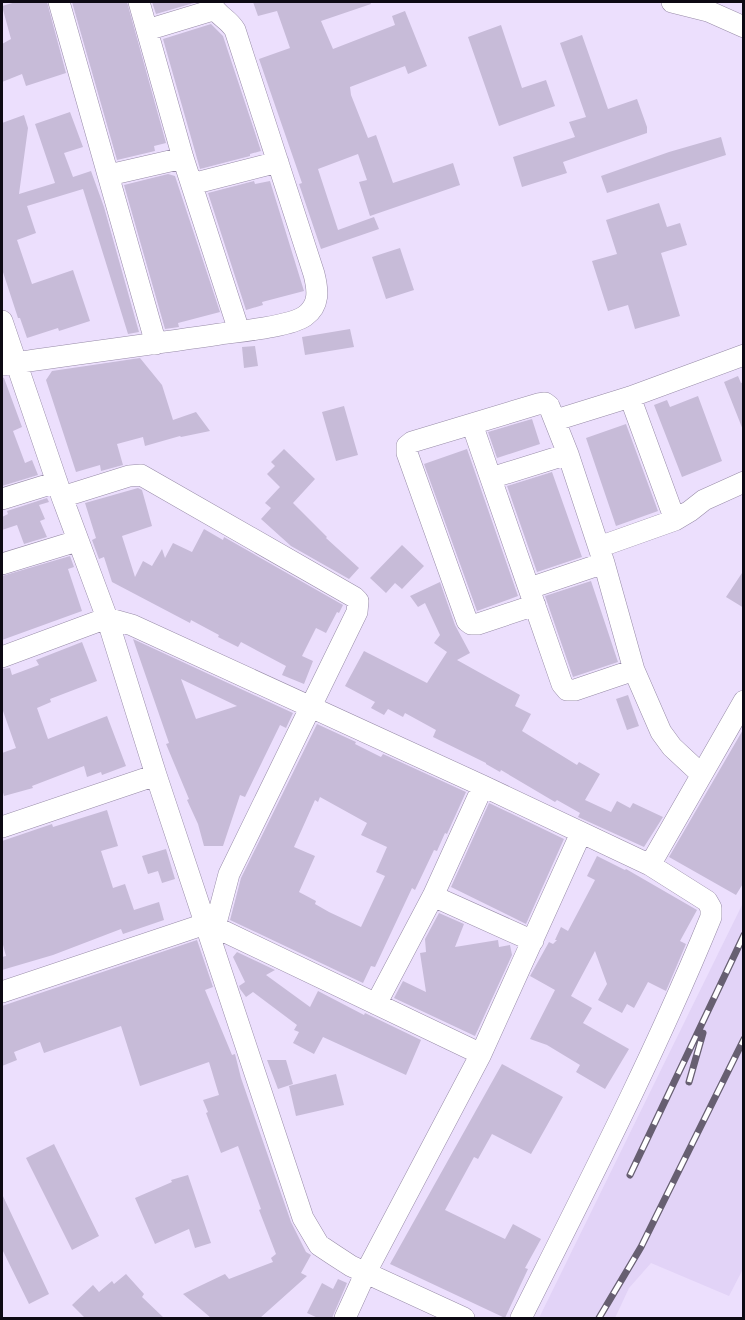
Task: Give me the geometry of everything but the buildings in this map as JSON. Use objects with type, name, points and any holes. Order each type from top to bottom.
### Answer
[{"type":"street","points":[[59,2],[156,344]]},
{"type":"street","points":[[139,2],[183,158],[238,331]]},
{"type":"street","points":[[672,2],[708,11],[744,27]]},
{"type":"street","points":[[8,364],[156,344],[290,322],[305,316],[316,305],[318,290],[314,274],[235,30],[230,22],[212,6],[147,30]]},
{"type":"street","points":[[109,175],[183,158]]},
{"type":"street","points":[[192,184],[278,162]]},
{"type":"street","points":[[2,321],[8,364],[60,489],[77,541],[107,618],[156,775],[210,925],[303,1218],[319,1245],[366,1272],[464,1318]]},
{"type":"street","points":[[556,420],[630,397],[744,355]]},
{"type":"street","points":[[630,397],[675,520]]},
{"type":"street","points":[[700,774],[672,747],[661,732],[634,670],[601,555],[568,454],[549,406],[545,403],[412,442],[407,446],[407,453],[466,621],[471,624],[478,624],[533,596],[601,555],[675,520],[690,512],[704,500],[744,482]]},
{"type":"street","points":[[472,424],[562,684],[567,690],[575,690],[634,670]]},
{"type":"street","points":[[491,478],[568,454]]},
{"type":"street","points":[[2,499],[141,475],[358,601],[357,612],[229,874],[210,925]]},
{"type":"street","points":[[2,564],[77,541]]},
{"type":"street","points":[[2,657],[107,618],[132,625],[650,865],[707,901],[711,908],[711,917],[678,998],[521,1318]]},
{"type":"street","points":[[650,865],[744,700]]},
{"type":"street","points":[[2,827],[156,775]]},
{"type":"street","points":[[376,1004],[433,896],[483,786]]},
{"type":"street","points":[[345,1318],[366,1272],[481,1054],[581,833]]},
{"type":"street","points":[[433,896],[532,941]]},
{"type":"street","points":[[2,992],[210,925],[481,1054]]},
{"type":"shaded area","points":[[743,903],[744,1267],[729,1296],[651,1263],[629,1288],[615,1318],[539,1318]]},
{"type":"railway","points":[[630,1175],[744,935]]},
{"type":"railway","points":[[689,1082],[703,1033]]},
{"type":"railway","points":[[599,1318],[641,1247],[744,1039]]}]
